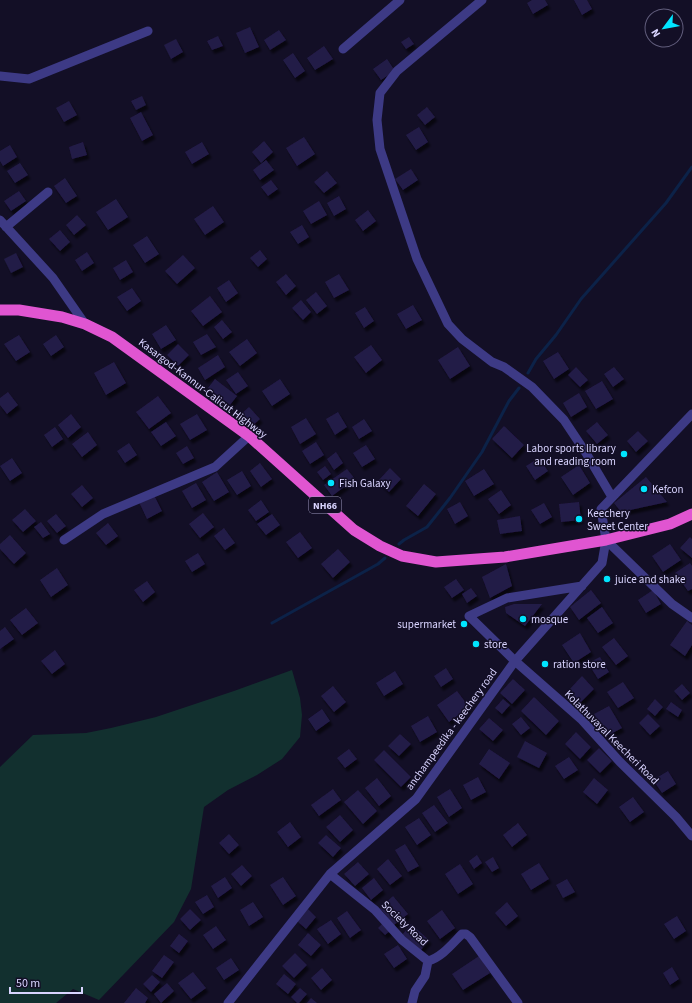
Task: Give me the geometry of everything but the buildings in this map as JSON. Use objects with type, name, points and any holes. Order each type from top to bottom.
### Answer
[{"type":"highway","name":"Kasargod-Kannur-Calicut Highway","points":[[0,310],[20,310],[62,317],[85,324],[112,336],[249,436],[354,530],[380,546],[402,556],[436,562],[505,557],[606,540],[670,524],[692,514]]},
{"type":"street","points":[[343,49],[400,0]]},
{"type":"street","points":[[482,0],[397,71],[380,93],[377,120],[380,149],[417,259],[448,324],[462,339],[492,362],[504,367],[532,387],[564,420],[586,453],[612,497]]},
{"type":"street","points":[[0,76],[29,79],[148,31]]},
{"type":"street","points":[[48,192],[3,223],[53,278],[85,324]]},
{"type":"street","points":[[515,661],[602,563],[606,540],[601,509],[692,414]]},
{"type":"street","points":[[64,540],[103,514],[215,466],[249,436]]},
{"type":"street","points":[[606,540],[672,604],[692,618]]},
{"type":"street","name":"Kolathuvayal Keecheri Road","points":[[582,586],[507,598],[469,616],[515,661],[581,719],[620,762],[676,817],[692,836]]},
{"type":"street","name":"anchampeedika - keechery road","points":[[228,1003],[330,874],[416,799],[515,661]]},
{"type":"street","name":"Society Road","points":[[330,874],[375,910],[402,940],[428,961],[424,976],[415,991],[412,1003]]},
{"type":"street","points":[[428,961],[434,959],[445,951],[462,934],[466,934],[470,937],[518,1003]]},
{"type":"green space","points":[[292,670],[300,698],[302,715],[300,737],[282,759],[257,775],[228,790],[204,807],[191,889],[174,922],[99,1000],[73,989],[56,1003],[0,1003],[0,767],[33,735],[86,733],[156,717]]},
{"type":"waterway","points":[[528,373],[536,359],[556,335],[581,299],[666,203],[692,167]]},
{"type":"waterway","points":[[399,544],[427,527],[450,498],[482,452],[509,401],[519,388]]},
{"type":"waterway","points":[[272,623],[378,564],[385,558]]},
{"type":"place","name":"Labor sports library and reading room","points":[[624,454]]},
{"type":"place","name":"Fish Galaxy","points":[[331,483]]},
{"type":"place","name":"Kefcon","points":[[644,489]]},
{"type":"place","name":"Keechery Sweet Center","points":[[579,519]]},
{"type":"place","name":"juice and shake","points":[[607,579]]},
{"type":"place","name":"mosque","points":[[523,619]]},
{"type":"place","name":"supermarket","points":[[464,624]]},
{"type":"place","name":"store","points":[[476,644]]},
{"type":"place","name":"ration store","points":[[545,664]]}]
